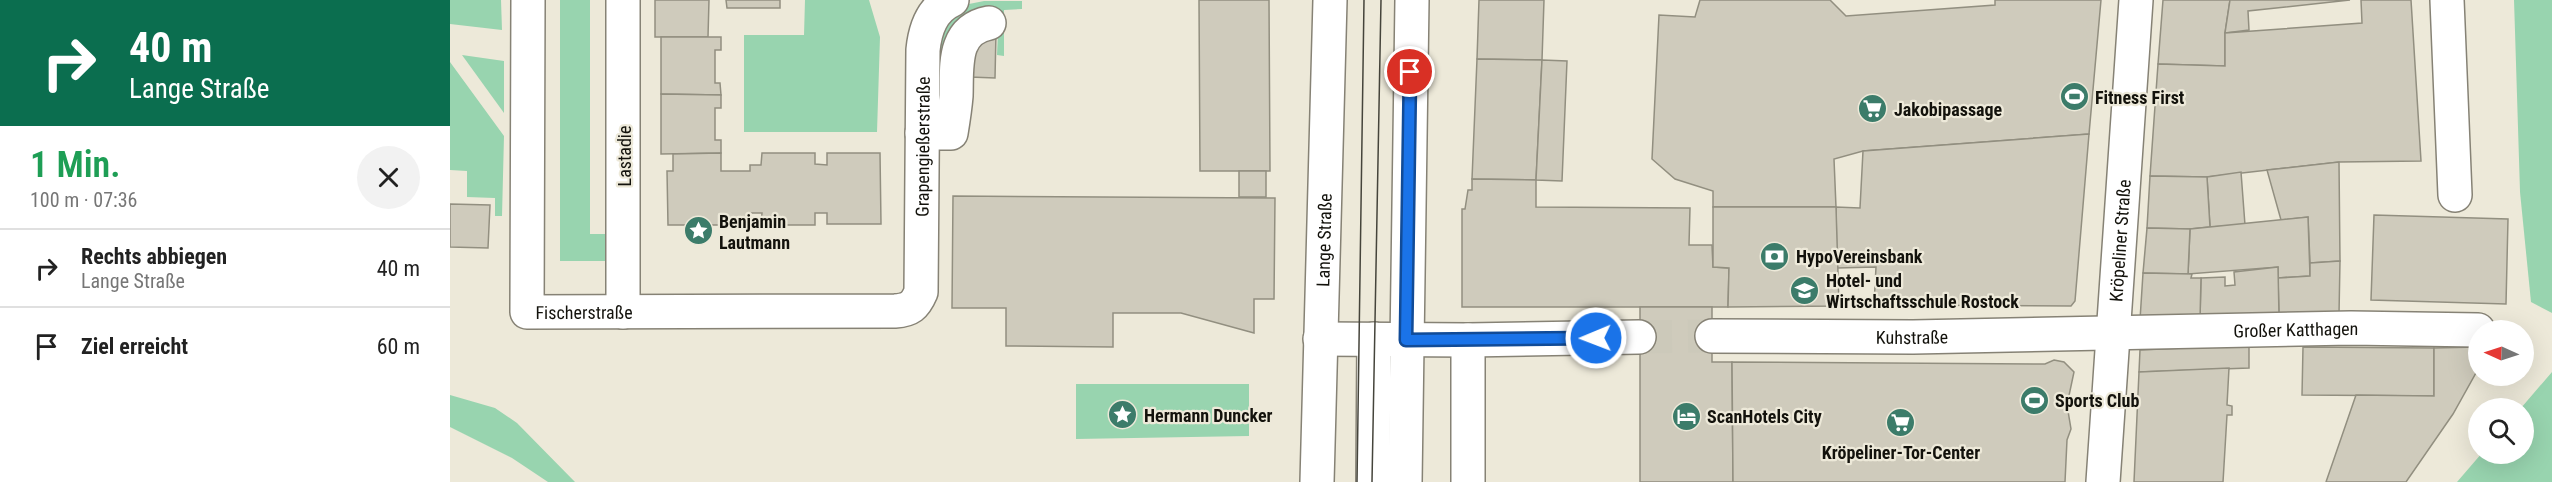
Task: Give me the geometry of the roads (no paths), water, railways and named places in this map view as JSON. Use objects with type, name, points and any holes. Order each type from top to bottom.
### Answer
[{"type":"street","name":"Fischerstraße","points":[[528,0],[527,312],[895,311],[907,310],[916,304]]},
{"type":"street","name":"Lastadie","points":[[623,0],[623,312]]},
{"type":"street","name":"Grapengießerstraße","points":[[916,304],[921,292],[922,50],[926,29],[934,15],[952,0]]},
{"type":"street","name":"Lange Straße","points":[[1317,482],[1330,0]]},
{"type":"street","points":[[1405,482],[1412,0]]},
{"type":"street","name":"Kröpeliner Straße","points":[[2103,482],[2136,0]]},
{"type":"street","points":[[2447,0],[2455,195]]},
{"type":"street","points":[[922,133],[951,133],[956,99],[957,53],[965,36],[975,28],[989,23]]},
{"type":"street","name":"Großer Katthagen","points":[[2112,334],[2351,328],[2468,330]]},
{"type":"street","name":"Kuhstraße","points":[[1712,336],[1913,338],[2112,334]]},
{"type":"street","points":[[1320,339],[1468,340],[1639,337]]},
{"type":"street","points":[[1372,482],[1374,339]]},
{"type":"street","points":[[1468,340],[1468,482]]},
{"type":"tunnel","points":[[1639,337],[1712,336]]},
{"type":"tram line","points":[[1357,482],[1364,0]]},
{"type":"tram line","points":[[1372,482],[1381,0]]},
{"type":"place","name":"Fitness First","points":[[2074,97]]},
{"type":"place","name":"Jakobipassage","points":[[1873,109]]},
{"type":"place","name":"Benjamin Lautmann","points":[[698,231]]},
{"type":"place","name":"HypoVereinsbank","points":[[1775,256]]},
{"type":"place","name":"Hotel- und Wirtschaftsschule Rostock","points":[[1805,290]]},
{"type":"place","name":"Sports Club","points":[[2034,400]]},
{"type":"place","name":"Hermann Duncker","points":[[1123,415]]},
{"type":"place","name":"ScanHotels City","points":[[1686,416]]},
{"type":"place","name":"Kröpeliner-Tor-Center","points":[[1901,423]]}]
